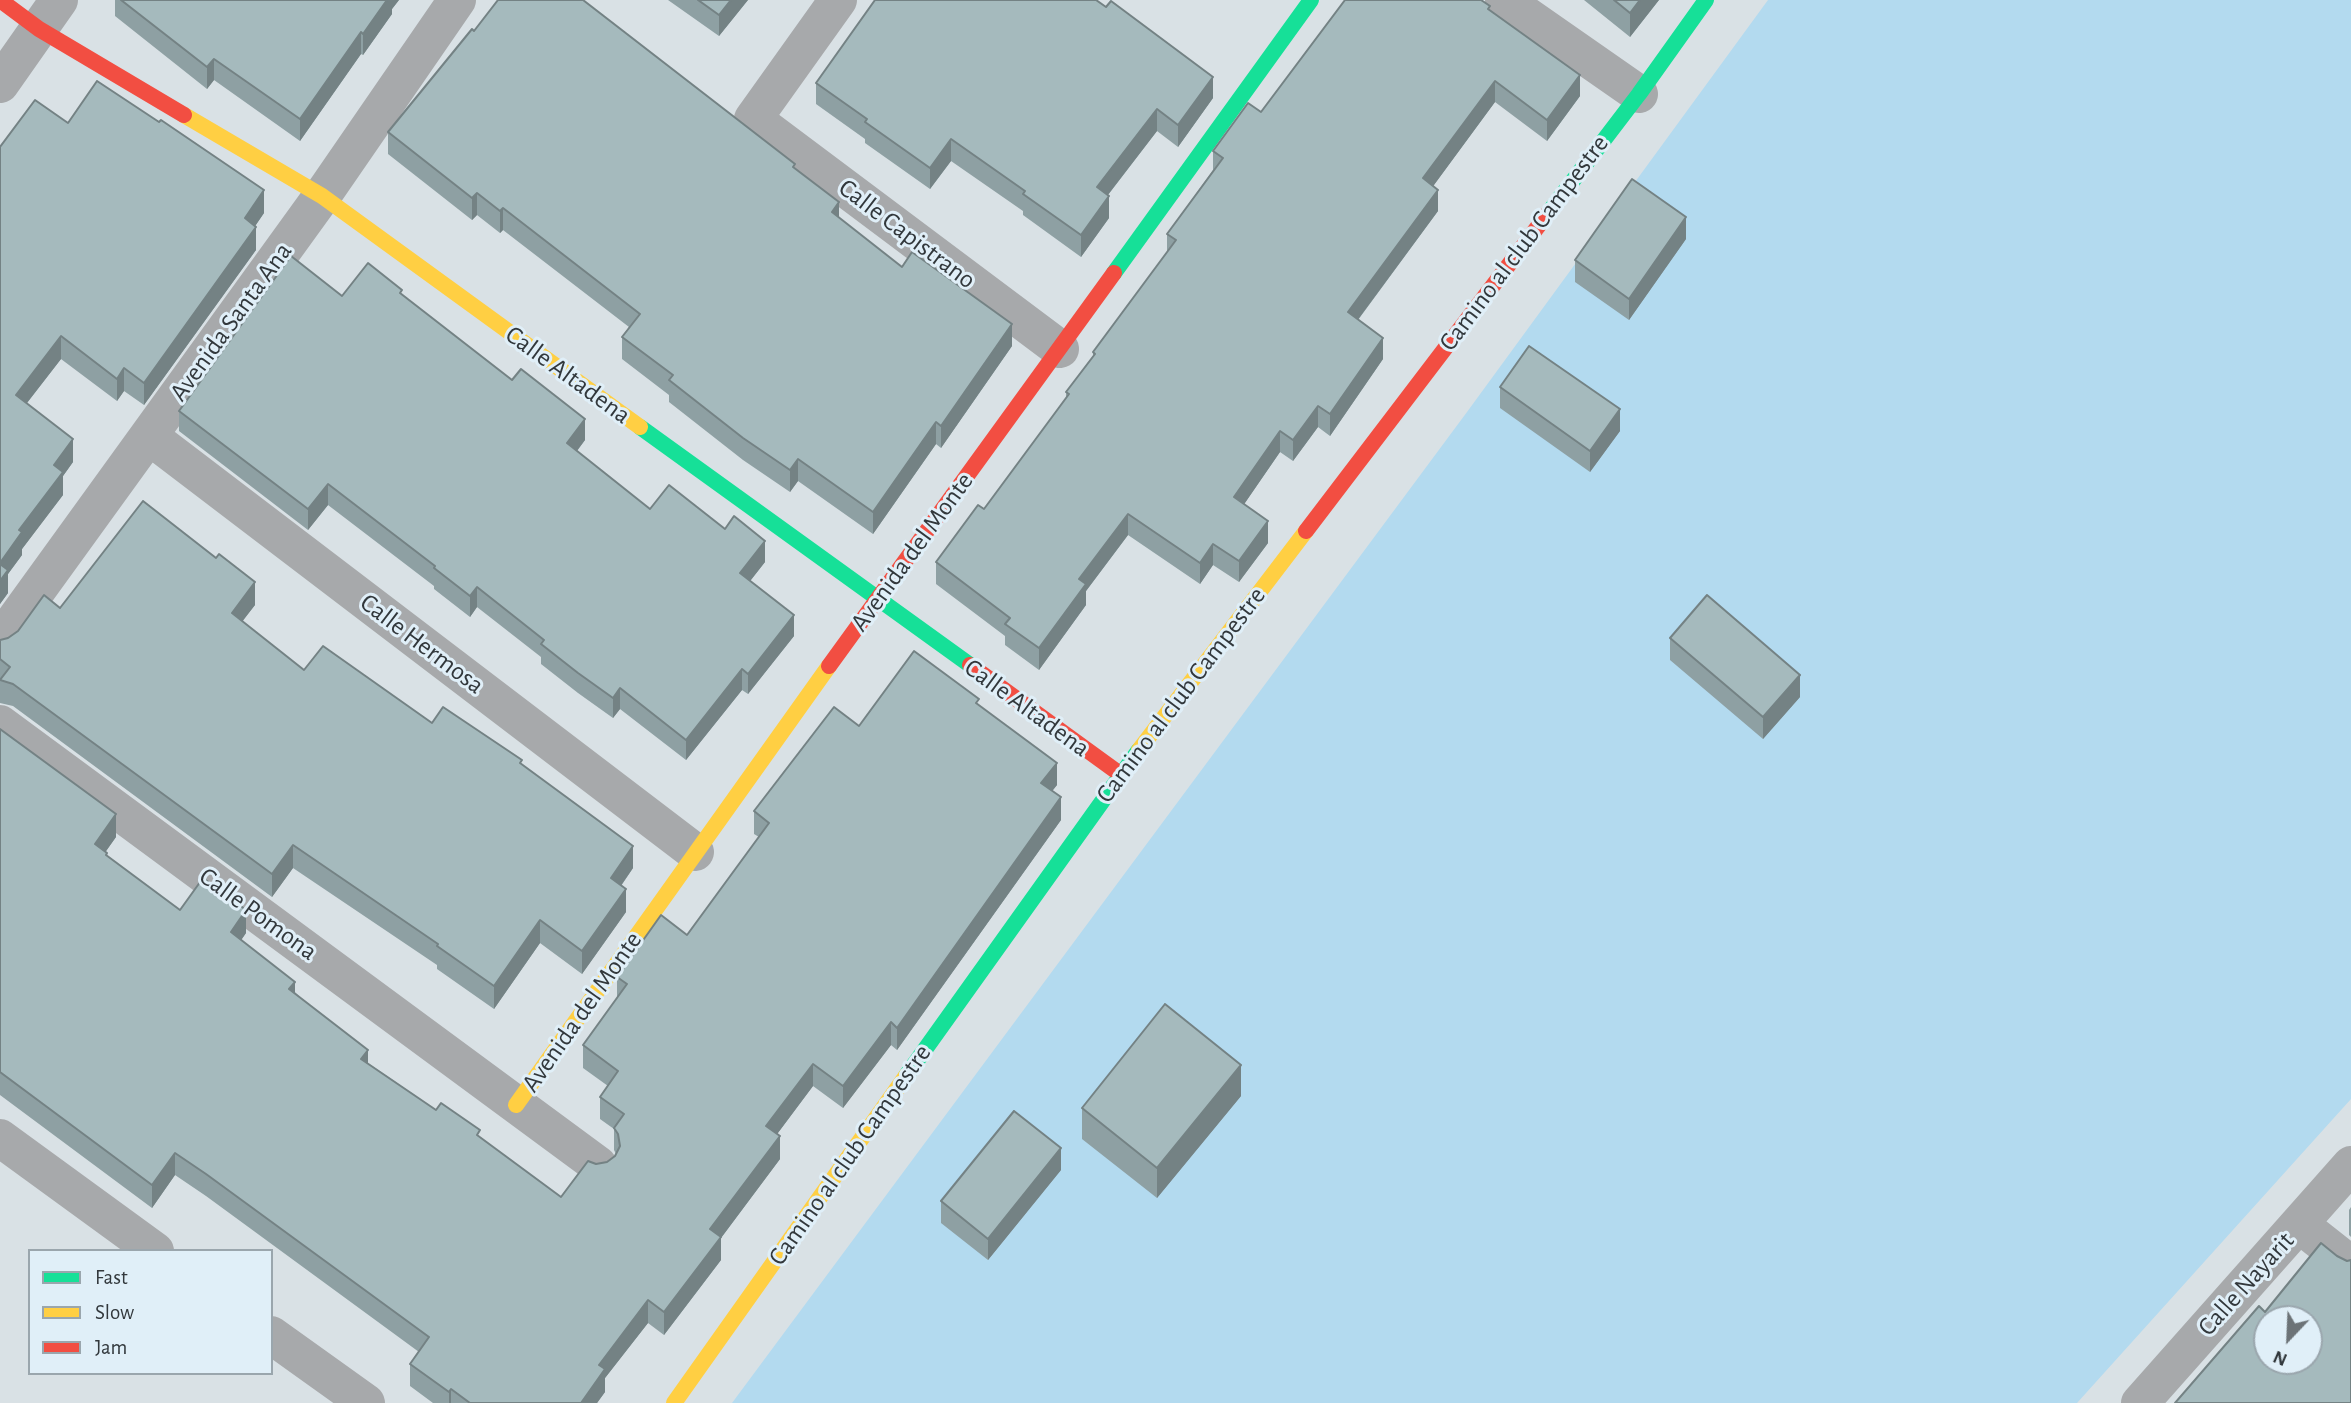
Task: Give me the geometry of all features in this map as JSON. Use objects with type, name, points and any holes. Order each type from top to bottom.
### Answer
[{"type":"street","name":"Calle Altadena","points":[[0,0],[49,15],[322,196],[1120,774]]},
{"type":"street","name":"Avenida Santa Ana","points":[[0,641],[322,196],[457,0]]},
{"type":"street","name":"Calle Capistrano","points":[[838,0],[753,119],[1060,349]]},
{"type":"street","name":"Avenida del Monte","points":[[516,1105],[695,852],[1311,0]]},
{"type":"street","points":[[1504,0],[1639,94]]},
{"type":"street","name":"Camino al club Campestre","points":[[674,1403],[1120,774],[1639,94],[1706,0]]},
{"type":"street","points":[[0,84],[49,15]]},
{"type":"street","name":"Calle Hermosa","points":[[149,436],[695,852]]},
{"type":"street","name":"Calle Pomona","points":[[0,724],[598,1165]]},
{"type":"street","points":[[0,1138],[152,1249]]},
{"type":"street","name":"Calle Nayarit","points":[[2140,1403],[2351,1165]]},
{"type":"street","points":[[2300,1224],[2351,1265]]},
{"type":"street","points":[[273,1336],[366,1403]]},
{"type":"shaded area","points":[[1768,0],[2351,0],[2351,1099],[2077,1403],[732,1403],[1467,412]]},
{"type":"building","points":[[121,0],[387,0],[363,34],[361,32],[300,119],[214,59],[207,67]]},
{"type":"building","points":[[498,0],[583,0],[795,164],[793,167],[839,202],[832,212],[902,267],[912,252],[1012,324],[941,426],[936,422],[873,512],[798,459],[790,470],[743,438],[669,380],[673,375],[622,337],[640,314],[503,208],[500,211],[477,193],[472,198],[388,132]]},
{"type":"building","points":[[698,0],[731,0],[719,15]]},
{"type":"building","points":[[875,0],[1096,0],[1106,7],[1111,1],[1213,77],[1178,125],[1157,109],[1097,187],[1109,196],[1081,235],[1023,194],[1025,191],[951,139],[930,168],[816,83]]},
{"type":"building","points":[[1345,0],[1481,0],[1490,6],[1488,9],[1580,75],[1547,120],[1495,81],[1423,178],[1438,190],[1348,312],[1383,338],[1330,414],[1318,406],[1293,440],[1280,431],[1234,497],[1268,521],[1239,561],[1213,544],[1200,563],[1128,514],[1079,579],[1086,584],[1039,648],[1005,624],[1010,618],[936,562],[978,505],[984,509],[1069,394],[1066,392],[1095,354],[1093,352],[1176,240],[1167,234],[1223,158],[1213,151],[1248,103],[1261,112]]},
{"type":"building","points":[[1614,0],[1640,0],[1630,13]]},
{"type":"building","points":[[97,81],[159,122],[161,120],[264,190],[245,218],[256,227],[144,383],[124,368],[117,379],[61,336],[16,395],[73,439],[54,465],[63,472],[19,530],[22,532],[0,563],[0,147],[35,100],[68,123]]},
{"type":"building","points":[[1632,179],[1686,217],[1629,299],[1575,260]]},
{"type":"building","points":[[291,256],[342,296],[368,263],[402,290],[400,293],[512,380],[521,369],[585,419],[567,443],[650,509],[669,485],[725,529],[734,516],[765,541],[740,573],[794,615],[748,674],[742,669],[686,740],[620,688],[613,698],[578,673],[541,644],[544,640],[477,587],[470,596],[328,484],[308,509],[179,411]]},
{"type":"building","points":[[1529,346],[1620,409],[1590,451],[1500,387]]},
{"type":"building","points":[[143,501],[216,558],[219,554],[255,582],[232,613],[304,670],[323,646],[432,723],[443,707],[522,760],[520,763],[633,846],[611,878],[626,889],[582,951],[540,920],[494,986],[437,946],[438,944],[293,845],[272,874],[13,684],[0,680],[10,667],[0,659],[0,640],[18,631],[44,595],[60,608]]},
{"type":"building","points":[[0,564],[8,570],[0,581]]},
{"type":"building","points":[[1707,595],[1800,675],[1763,717],[1670,638]]},
{"type":"building","points":[[914,651],[979,699],[976,703],[1057,763],[1041,783],[1061,797],[897,1028],[891,1022],[843,1086],[813,1064],[766,1126],[780,1136],[710,1229],[721,1237],[664,1312],[648,1300],[599,1365],[605,1369],[581,1403],[470,1403],[451,1389],[449,1392],[410,1364],[429,1337],[206,1174],[175,1153],[152,1185],[0,1072],[0,729],[116,814],[95,844],[107,853],[106,855],[180,910],[203,878],[246,910],[231,932],[295,982],[289,989],[368,1050],[361,1059],[436,1110],[441,1103],[480,1130],[477,1135],[561,1197],[588,1161],[596,1164],[607,1162],[615,1156],[620,1146],[614,1128],[624,1114],[600,1097],[618,1071],[583,1045],[627,984],[617,977],[661,915],[687,935],[769,823],[754,811],[834,707],[859,726]]},
{"type":"building","points":[[1165,1004],[1241,1065],[1157,1168],[1082,1108]]},
{"type":"building","points":[[1014,1111],[1061,1148],[988,1239],[941,1201]]},
{"type":"building","points":[[2321,1243],[2337,1256],[2351,1260],[2351,1403],[2175,1403],[2253,1313],[2253,1375],[2323,1375],[2323,1305],[2271,1305]]},
{"type":"traffic: fast","points":[[1114,273],[1311,0]]},
{"type":"traffic: fast","points":[[1549,212],[1639,94],[1706,0]]},
{"type":"traffic: fast","points":[[640,427],[970,665]]},
{"type":"traffic: fast","points":[[906,1076],[1139,750]]},
{"type":"traffic: slow","points":[[184,115],[322,196],[640,427]]},
{"type":"traffic: slow","points":[[1139,750],[1306,531]]},
{"type":"traffic: slow","points":[[516,1105],[829,666]]},
{"type":"traffic: slow","points":[[674,1403],[906,1076]]},
{"type":"traffic: jam","points":[[0,0],[39,29],[184,115]]},
{"type":"traffic: jam","points":[[1306,531],[1549,212]]},
{"type":"traffic: jam","points":[[829,666],[1114,273]]},
{"type":"traffic: jam","points":[[970,665],[1120,774]]}]
